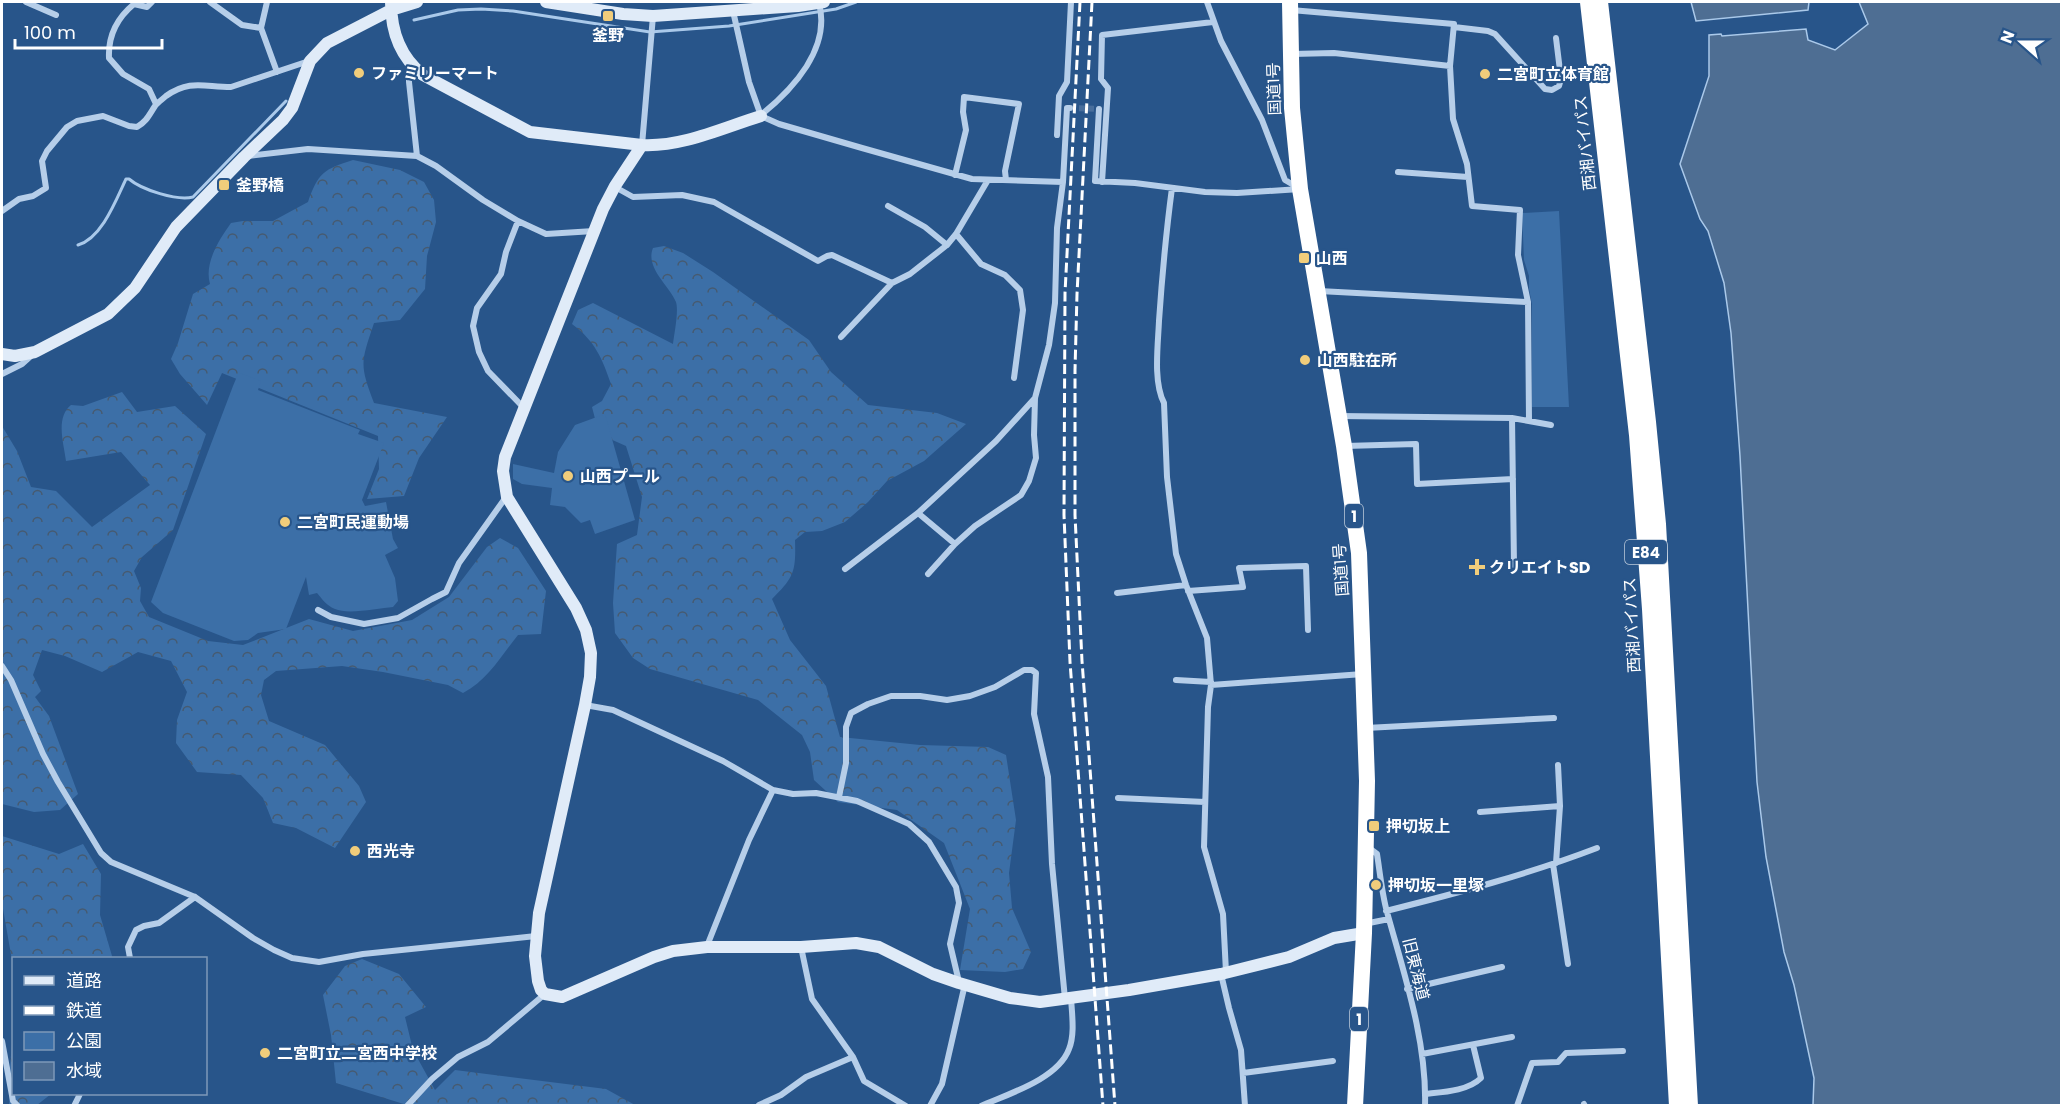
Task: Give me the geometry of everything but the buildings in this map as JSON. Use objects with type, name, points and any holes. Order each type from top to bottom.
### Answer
[{"type":"highway","name":"西湘バイパス","points":[[1588,2],[1637,435],[1650,609],[1677,1106]]},
{"type":"highway","name":"西湘バイパス","points":[[1600,2],[1658,524],[1690,1106]]},
{"type":"highway","name":"国道1号","points":[[1290,6],[1292,108],[1300,189],[1344,446],[1359,553],[1366,728],[1364,929],[1355,1106]]},
{"type":"street","points":[[26,2],[57,15]]},
{"type":"street","points":[[152,2],[147,7],[134,4],[117,21],[108,44],[109,58],[123,74],[149,89],[156,104]]},
{"type":"street","points":[[210,2],[242,25],[261,28]]},
{"type":"street","points":[[267,2],[261,28],[277,72]]},
{"type":"street","points":[[2,354],[15,356],[34,352],[108,314],[135,288],[176,227],[283,120],[292,108],[310,61],[327,43],[391,6],[417,2]]},
{"type":"street","points":[[391,6],[393,29],[400,50],[411,66],[423,75],[530,132],[659,146],[676,143],[760,116],[770,108],[811,61],[822,21],[821,4],[653,19],[546,2]]},
{"type":"street","points":[[1058,135],[1059,96],[1067,82],[1071,2]]},
{"type":"street","points":[[1207,2],[1221,41],[1262,120],[1285,180],[1300,189]]},
{"type":"street","points":[[1290,6],[1454,24],[1454,27],[1488,30],[1496,34],[1545,89],[1552,90],[1559,86],[1561,80],[1556,38]]},
{"type":"street","points":[[733,13],[749,82],[760,116],[779,124],[955,175],[988,180],[1063,182]]},
{"type":"street","points":[[653,19],[642,145],[615,186],[594,231],[505,457],[503,471],[507,497],[576,608],[586,630],[591,653],[585,705],[536,936],[537,970],[541,990],[545,994],[562,997],[672,951],[707,947],[801,947],[856,943],[879,947],[933,974],[962,984],[1010,998],[1040,1002],[1129,990],[1224,973],[1289,957],[1389,919]]},
{"type":"street","points":[[1099,182],[1108,88],[1101,79],[1102,35],[1213,22]]},
{"type":"street","points":[[1454,27],[1450,66],[1453,119],[1467,164],[1472,206],[1520,210],[1518,255],[1528,302],[1529,421]]},
{"type":"street","points":[[1291,54],[1334,53],[1450,66]]},
{"type":"street","points":[[2,211],[19,199],[33,196],[46,188],[42,161],[46,151],[67,127],[76,121],[103,116],[137,127],[150,116],[156,104],[176,89],[199,84],[231,87],[310,61]]},
{"type":"street","points":[[411,66],[409,82],[417,156]]},
{"type":"street","points":[[955,175],[966,130],[963,112],[964,97],[1018,104],[1005,171],[1006,180]]},
{"type":"street","points":[[928,574],[975,526],[1021,495],[1029,481],[1036,458],[1035,398],[1050,334],[1054,303],[1057,228],[1063,182],[1067,108],[1070,108]]},
{"type":"street","points":[[1099,109],[1099,182]]},
{"type":"street","points":[[244,157],[308,150],[417,156],[436,166],[483,200],[518,221],[546,234],[594,231]]},
{"type":"street","points":[[1398,172],[1468,177]]},
{"type":"street","points":[[841,337],[892,284],[910,274],[947,244],[956,234],[988,180]]},
{"type":"street","points":[[1099,182],[1135,183],[1236,193],[1300,189]]},
{"type":"street","points":[[615,186],[633,197],[682,195],[714,202],[818,261],[832,255],[892,284]]},
{"type":"street","points":[[1172,188],[1164,246],[1157,359],[1160,395],[1164,403],[1169,507],[1176,554],[1207,638],[1211,683],[1208,707],[1204,847],[1223,914],[1224,973],[1229,1008],[1241,1050],[1245,1106]]},
{"type":"street","points":[[888,206],[925,227],[947,244]]},
{"type":"street","points":[[518,221],[506,252],[501,274],[477,308],[473,326],[478,352],[488,371],[524,408]]},
{"type":"street","points":[[956,234],[981,264],[1005,275],[1020,290],[1023,310],[1014,378]]},
{"type":"street","points":[[1318,291],[1528,302]]},
{"type":"street","points":[[2,374],[22,364],[34,352]]},
{"type":"street","points":[[845,569],[918,513],[996,441],[1035,398]]},
{"type":"street","points":[[1339,416],[1512,418],[1551,425]]},
{"type":"street","points":[[1512,418],[1514,565]]},
{"type":"street","points":[[1344,446],[1416,444],[1418,484],[1513,479]]},
{"type":"street","points":[[318,610],[331,617],[364,624],[398,618],[446,592],[459,563],[507,497]]},
{"type":"street","points":[[918,513],[955,544]]},
{"type":"street","points":[[1117,593],[1243,586],[1239,568],[1306,566],[1308,630]]},
{"type":"street","points":[[2,666],[11,680],[43,754],[101,853],[111,862],[195,897],[274,950],[292,958],[319,962],[363,954],[536,936]]},
{"type":"street","points":[[838,797],[846,762],[846,727],[851,713],[891,696],[920,696],[947,700],[970,696],[994,687],[1024,670],[1032,670],[1036,673],[1034,714],[1048,777],[1052,864],[1071,999],[1070,1048],[1064,1060],[1048,1073],[1021,1090],[981,1106]]},
{"type":"street","points":[[1176,680],[1211,683],[1364,674]]},
{"type":"street","points":[[585,705],[613,710],[723,761],[773,790],[793,794],[816,793],[856,801],[909,824],[929,843],[956,887],[959,903],[950,945],[962,984],[942,1084],[930,1106]]},
{"type":"street","points":[[1366,728],[1554,718]]},
{"type":"street","points":[[1558,765],[1560,806],[1554,863],[1568,964]]},
{"type":"street","points":[[707,947],[749,840],[773,790]]},
{"type":"street","points":[[1118,798],[1205,802]]},
{"type":"street","points":[[1480,812],[1560,806]]},
{"type":"street","name":"旧東海道","points":[[1365,847],[1377,854],[1386,911],[1422,1054],[1425,1106]]},
{"type":"street","points":[[1386,911],[1448,896],[1598,848]]},
{"type":"street","points":[[129,957],[128,947],[136,930],[159,923],[195,897]]},
{"type":"street","points":[[801,947],[812,999],[853,1057],[864,1081],[906,1106]]},
{"type":"street","points":[[1407,990],[1502,968]]},
{"type":"street","points":[[407,1106],[432,1079],[459,1057],[488,1042],[545,994]]},
{"type":"street","points":[[1422,1054],[1512,1037]]},
{"type":"street","points":[[3,1041],[4,1061],[13,1101],[18,1106]]},
{"type":"street","points":[[1425,1094],[1453,1090],[1476,1083],[1481,1078],[1473,1045]]},
{"type":"street","points":[[1517,1106],[1532,1064],[1558,1062],[1566,1053],[1623,1051]]},
{"type":"street","points":[[759,1105],[781,1095],[806,1077],[853,1057]]},
{"type":"street","points":[[1243,1073],[1333,1061]]},
{"type":"green space","points":[[353,160],[400,170],[424,182],[434,200],[436,222],[427,256],[425,289],[400,320],[374,323],[364,355],[364,371],[374,403],[447,417],[419,458],[404,496],[367,499],[379,469],[378,436],[222,373],[207,405],[180,374],[171,359],[193,294],[210,284],[211,260],[231,223],[273,221],[308,202],[315,184],[323,174],[335,166]]},
{"type":"green space","points":[[1559,211],[1569,407],[1532,407],[1532,304],[1529,276],[1524,260],[1522,213]]},
{"type":"green space","points":[[664,246],[683,253],[713,272],[809,340],[831,372],[868,405],[937,413],[966,424],[924,461],[887,481],[845,522],[822,531],[805,532],[795,540],[795,560],[792,573],[772,599],[790,640],[826,686],[840,737],[920,745],[988,747],[1006,755],[1016,820],[1009,873],[1012,908],[1031,952],[1023,969],[1005,972],[960,970],[970,909],[944,843],[897,810],[838,802],[814,780],[810,752],[802,735],[758,700],[650,669],[633,658],[615,633],[613,603],[617,544],[637,535],[642,497],[626,446],[599,434],[592,407],[602,401],[611,384],[597,351],[587,337],[572,324],[578,310],[593,303],[673,344],[677,306],[655,269],[651,255],[653,248]]},
{"type":"green space","name":"二宮町民運動場","points":[[240,373],[261,381],[258,390],[360,430],[358,434],[384,443],[362,500],[365,506],[386,502],[393,539],[398,548],[385,555],[395,578],[398,601],[393,607],[355,611],[335,609],[317,593],[309,595],[306,577],[286,629],[258,633],[248,640],[234,641],[163,613],[151,602],[233,386]]},
{"type":"green space","points":[[122,392],[137,412],[175,406],[206,434],[173,530],[142,557],[134,571],[141,588],[140,601],[149,617],[208,641],[243,645],[309,619],[353,631],[412,620],[449,597],[487,547],[500,538],[518,548],[546,591],[541,634],[518,635],[487,674],[463,693],[448,685],[342,666],[276,671],[264,680],[261,695],[269,721],[325,745],[359,786],[366,802],[335,848],[296,828],[273,823],[263,798],[241,775],[197,772],[176,743],[177,720],[187,692],[171,661],[138,652],[102,672],[65,656],[42,650],[33,675],[41,691],[35,697],[49,716],[78,794],[60,810],[34,812],[2,804],[2,426],[17,451],[31,487],[56,491],[92,527],[150,485],[121,452],[66,461],[62,431],[63,417],[71,405],[83,406]]},
{"type":"green space","name":"山西プール","points":[[605,414],[635,520],[595,534],[590,520],[581,523],[565,507],[550,505],[552,488],[522,484],[513,479],[513,464],[554,473],[558,452],[575,425]]},
{"type":"green space","points":[[2,836],[59,854],[83,844],[101,874],[100,915],[112,956],[12,957],[12,960],[2,903]]},
{"type":"green space","points":[[362,959],[399,974],[426,1007],[405,1017],[413,1050],[435,1090],[455,1070],[606,1089],[635,1105],[407,1105],[336,1083],[331,1035],[323,995],[345,966]]},
{"type":"green space","points":[[12,1044],[12,1095],[50,1095],[37,1105],[9,1106]]},
{"type":"water","points":[[1691,2],[1809,2],[1808,10],[1696,21]]},
{"type":"water","points":[[1859,2],[2061,2],[2061,1105],[1813,1105],[1814,1078],[1794,985],[1784,952],[1766,857],[1757,782],[1740,456],[1731,333],[1724,283],[1708,231],[1700,219],[1680,164],[1709,76],[1709,35],[1721,34],[1722,36],[1806,29],[1808,40],[1835,50],[1868,24]]},
{"type":"waterway","points":[[414,20],[458,10],[481,9],[513,11],[650,32],[729,26],[836,9],[856,2]]},
{"type":"waterway","points":[[78,245],[87,241],[101,227],[126,179],[160,194],[193,197],[286,101]]},
{"type":"tunnel","points":[[1070,108],[1099,109]]},
{"type":"railway","points":[[1080,2],[1065,293],[1064,515],[1070,662],[1103,1106]]},
{"type":"railway","points":[[1092,2],[1077,294],[1075,515],[1082,661],[1115,1106]]},
{"type":"place","name":"釜野","points":[[608,16]]},
{"type":"place","name":"ファミリーマート","points":[[359,73]]},
{"type":"place","name":"二宮町立体育館","points":[[1485,74]]},
{"type":"place","name":"釜野橋","points":[[224,185]]},
{"type":"place","name":"山西","points":[[1304,258]]},
{"type":"place","name":"山西駐在所","points":[[1305,360]]},
{"type":"place","name":"山西プール","points":[[568,476]]},
{"type":"place","name":"二宮町民運動場","points":[[285,522]]},
{"type":"place","name":"クリエイトSD","points":[[1477,567]]},
{"type":"place","name":"押切坂上","points":[[1374,826]]},
{"type":"place","name":"西光寺","points":[[355,851]]},
{"type":"place","name":"押切坂一里塚","points":[[1376,885]]},
{"type":"place","name":"二宮町立二宮西中学校","points":[[265,1053]]}]
